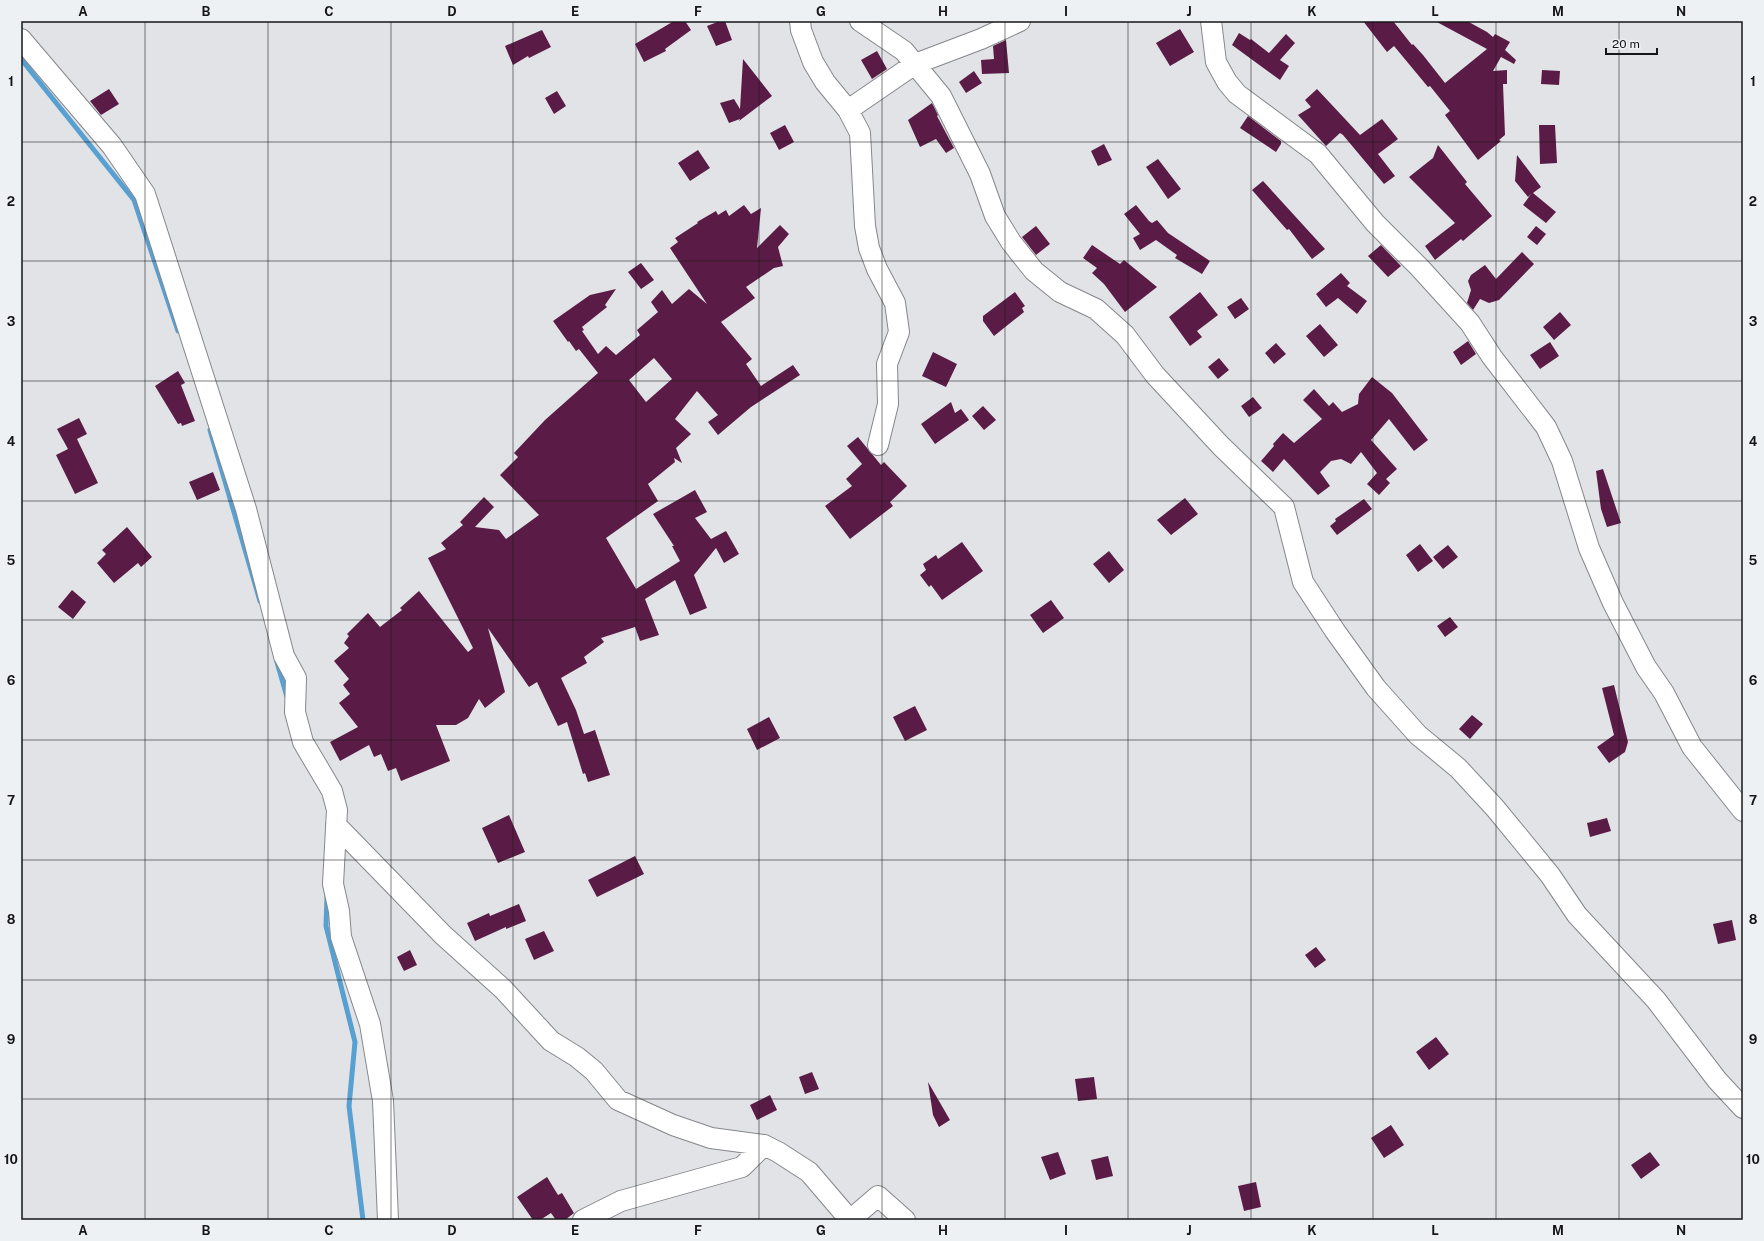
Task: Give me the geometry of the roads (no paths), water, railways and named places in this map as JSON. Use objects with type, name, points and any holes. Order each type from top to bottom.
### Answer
[{"type":"street","points":[[800,21],[801,30],[813,62],[825,82],[848,110],[860,133],[865,226],[869,248],[877,269],[895,303],[899,332],[887,364],[888,404],[878,445]]},
{"type":"street","points":[[860,21],[904,51],[941,96],[980,174],[995,216],[1011,242],[1029,266],[1060,292],[1096,309],[1125,334],[1155,375],[1221,446],[1284,507],[1303,582],[1335,632],[1376,688],[1418,735],[1458,768],[1495,808],[1550,875],[1577,915],[1656,1000],[1717,1080],[1743,1108]]},
{"type":"street","points":[[848,110],[915,64],[981,39],[1020,21]]},
{"type":"street","points":[[1211,21],[1216,62],[1227,82],[1237,94],[1318,154],[1375,223],[1420,268],[1470,323],[1492,357],[1546,427],[1562,461],[1589,548],[1613,603],[1646,667],[1664,693],[1692,747],[1743,811]]},
{"type":"street","points":[[21,39],[107,141],[145,194],[246,509],[284,656],[296,678],[295,712],[303,742],[332,791],[337,810],[333,884],[339,911],[340,937],[370,1024],[383,1101],[388,1220]]},
{"type":"street","points":[[336,825],[443,935],[503,990],[551,1041],[594,1071],[618,1100],[674,1125],[710,1138],[764,1145],[778,1152],[810,1172],[850,1220],[878,1196],[905,1220]]},
{"type":"street","points":[[583,1220],[621,1201],[742,1167],[764,1145]]},
{"type":"waterway","points":[[21,59],[134,200],[178,331]]},
{"type":"waterway","points":[[210,430],[260,601]]},
{"type":"waterway","points":[[277,662],[287,697]]},
{"type":"waterway","points":[[327,896],[326,926],[355,1042],[349,1106],[363,1220]]}]
